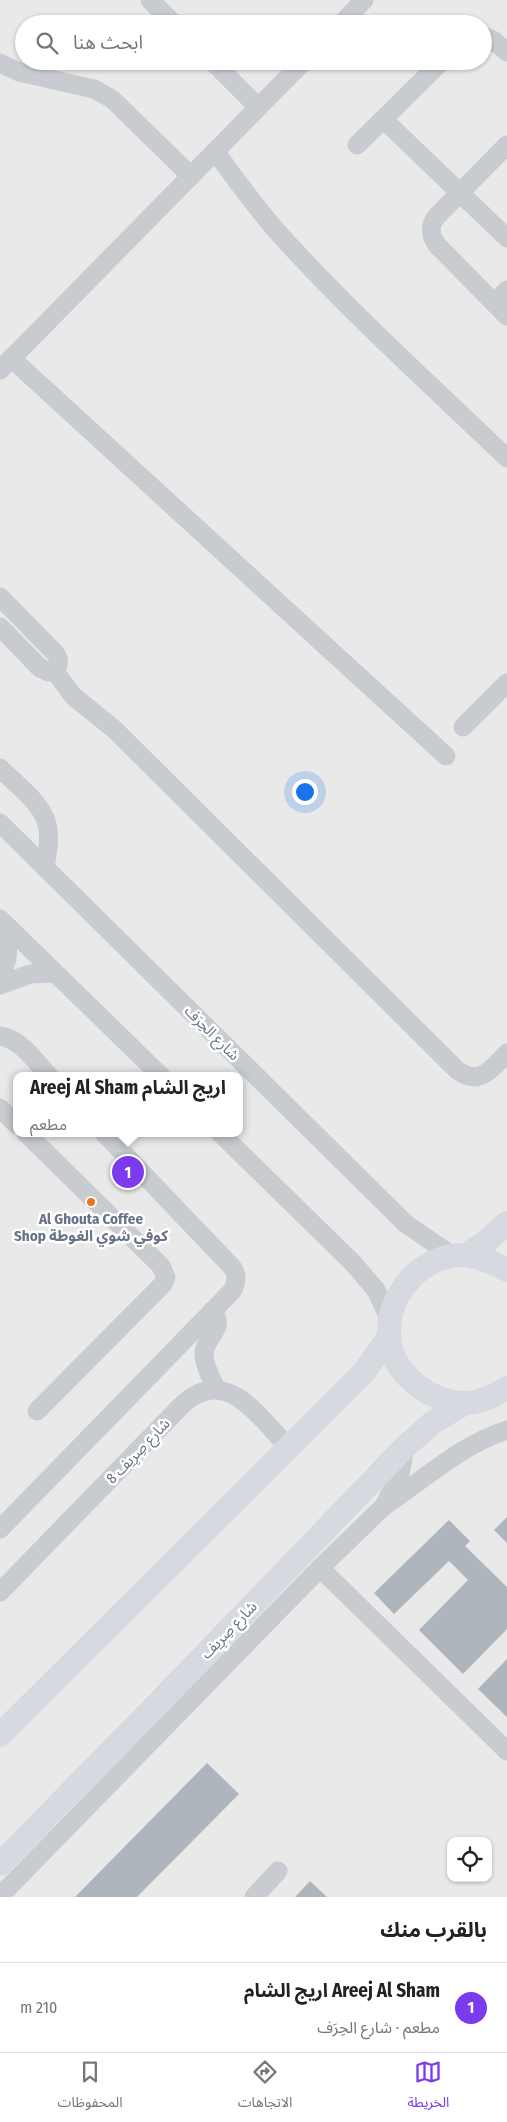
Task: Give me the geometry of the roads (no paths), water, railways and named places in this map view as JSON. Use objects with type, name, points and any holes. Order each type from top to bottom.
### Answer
[{"type":"main road","points":[[0,1735],[364,1372],[389,1329],[396,1297],[410,1278],[429,1263],[459,1256],[487,1241],[507,1223]]},
{"type":"main road","points":[[459,1256],[487,1260],[507,1270]]},
{"type":"main road","points":[[389,1329],[396,1359],[407,1376],[422,1390],[441,1399],[465,1404],[485,1399],[507,1388]]},
{"type":"main road","name":"شارع صِرِيف","points":[[0,1864],[405,1447],[432,1423],[465,1404]]},
{"type":"street","points":[[150,0],[165,15]]},
{"type":"street","points":[[350,15],[364,0]]},
{"type":"street","points":[[492,40],[507,52]]},
{"type":"street","points":[[0,63],[19,72],[94,89],[112,99],[191,176]]},
{"type":"street","points":[[221,70],[258,107]]},
{"type":"street","points":[[295,70],[6,364],[446,756]]},
{"type":"street","points":[[357,145],[433,70]]},
{"type":"street","points":[[383,119],[507,238]]},
{"type":"street","points":[[503,303],[437,245],[431,234],[432,222],[507,144]]},
{"type":"street","points":[[215,151],[276,230],[324,282],[507,458]]},
{"type":"street","points":[[0,597],[56,654],[59,663],[54,670],[49,672],[40,668],[0,627]]},
{"type":"street","points":[[54,670],[73,696],[114,728],[457,1070],[468,1076],[480,1076],[491,1070],[507,1053]]},
{"type":"street","points":[[462,727],[507,683]]},
{"type":"street","points":[[0,768],[43,813],[48,828],[45,868]]},
{"type":"street","name":"شارع الحِرَف","points":[[0,823],[406,1224],[459,1256]]},
{"type":"street","points":[[5,923],[157,1072]]},
{"type":"street","points":[[0,978],[7,959],[5,923]]},
{"type":"street","points":[[0,985],[30,974],[55,972]]},
{"type":"street","points":[[0,1036],[8,1037],[20,1045],[45,1072]]},
{"type":"street","points":[[0,1108],[13,1121]]},
{"type":"street","points":[[30,1137],[166,1272],[166,1277],[162,1284],[37,1411]]},
{"type":"street","points":[[0,1529],[235,1286],[235,1271],[108,1137]]},
{"type":"street","points":[[224,1137],[353,1262],[376,1290],[389,1329]]},
{"type":"street","points":[[212,1311],[217,1318],[217,1327],[205,1347],[204,1356],[216,1389],[226,1391],[244,1401],[288,1447]]},
{"type":"street","name":"شارع صِرِيف 8","points":[[0,1592],[189,1399],[197,1393],[216,1389]]},
{"type":"street","points":[[0,1896],[320,1568],[384,1506],[468,1446],[487,1436],[507,1430]]},
{"type":"street","points":[[384,1506],[400,1474],[405,1447]]},
{"type":"street","points":[[320,1568],[507,1751]]},
{"type":"street","points":[[254,1897],[278,1871]]},
{"type":"place","name":"Areej Al Sham اريج الشام","points":[[128,1172]]},
{"type":"place","name":"Al Ghouta Coffee Shop كوفي شوي الغوطة","points":[[91,1202]]}]
